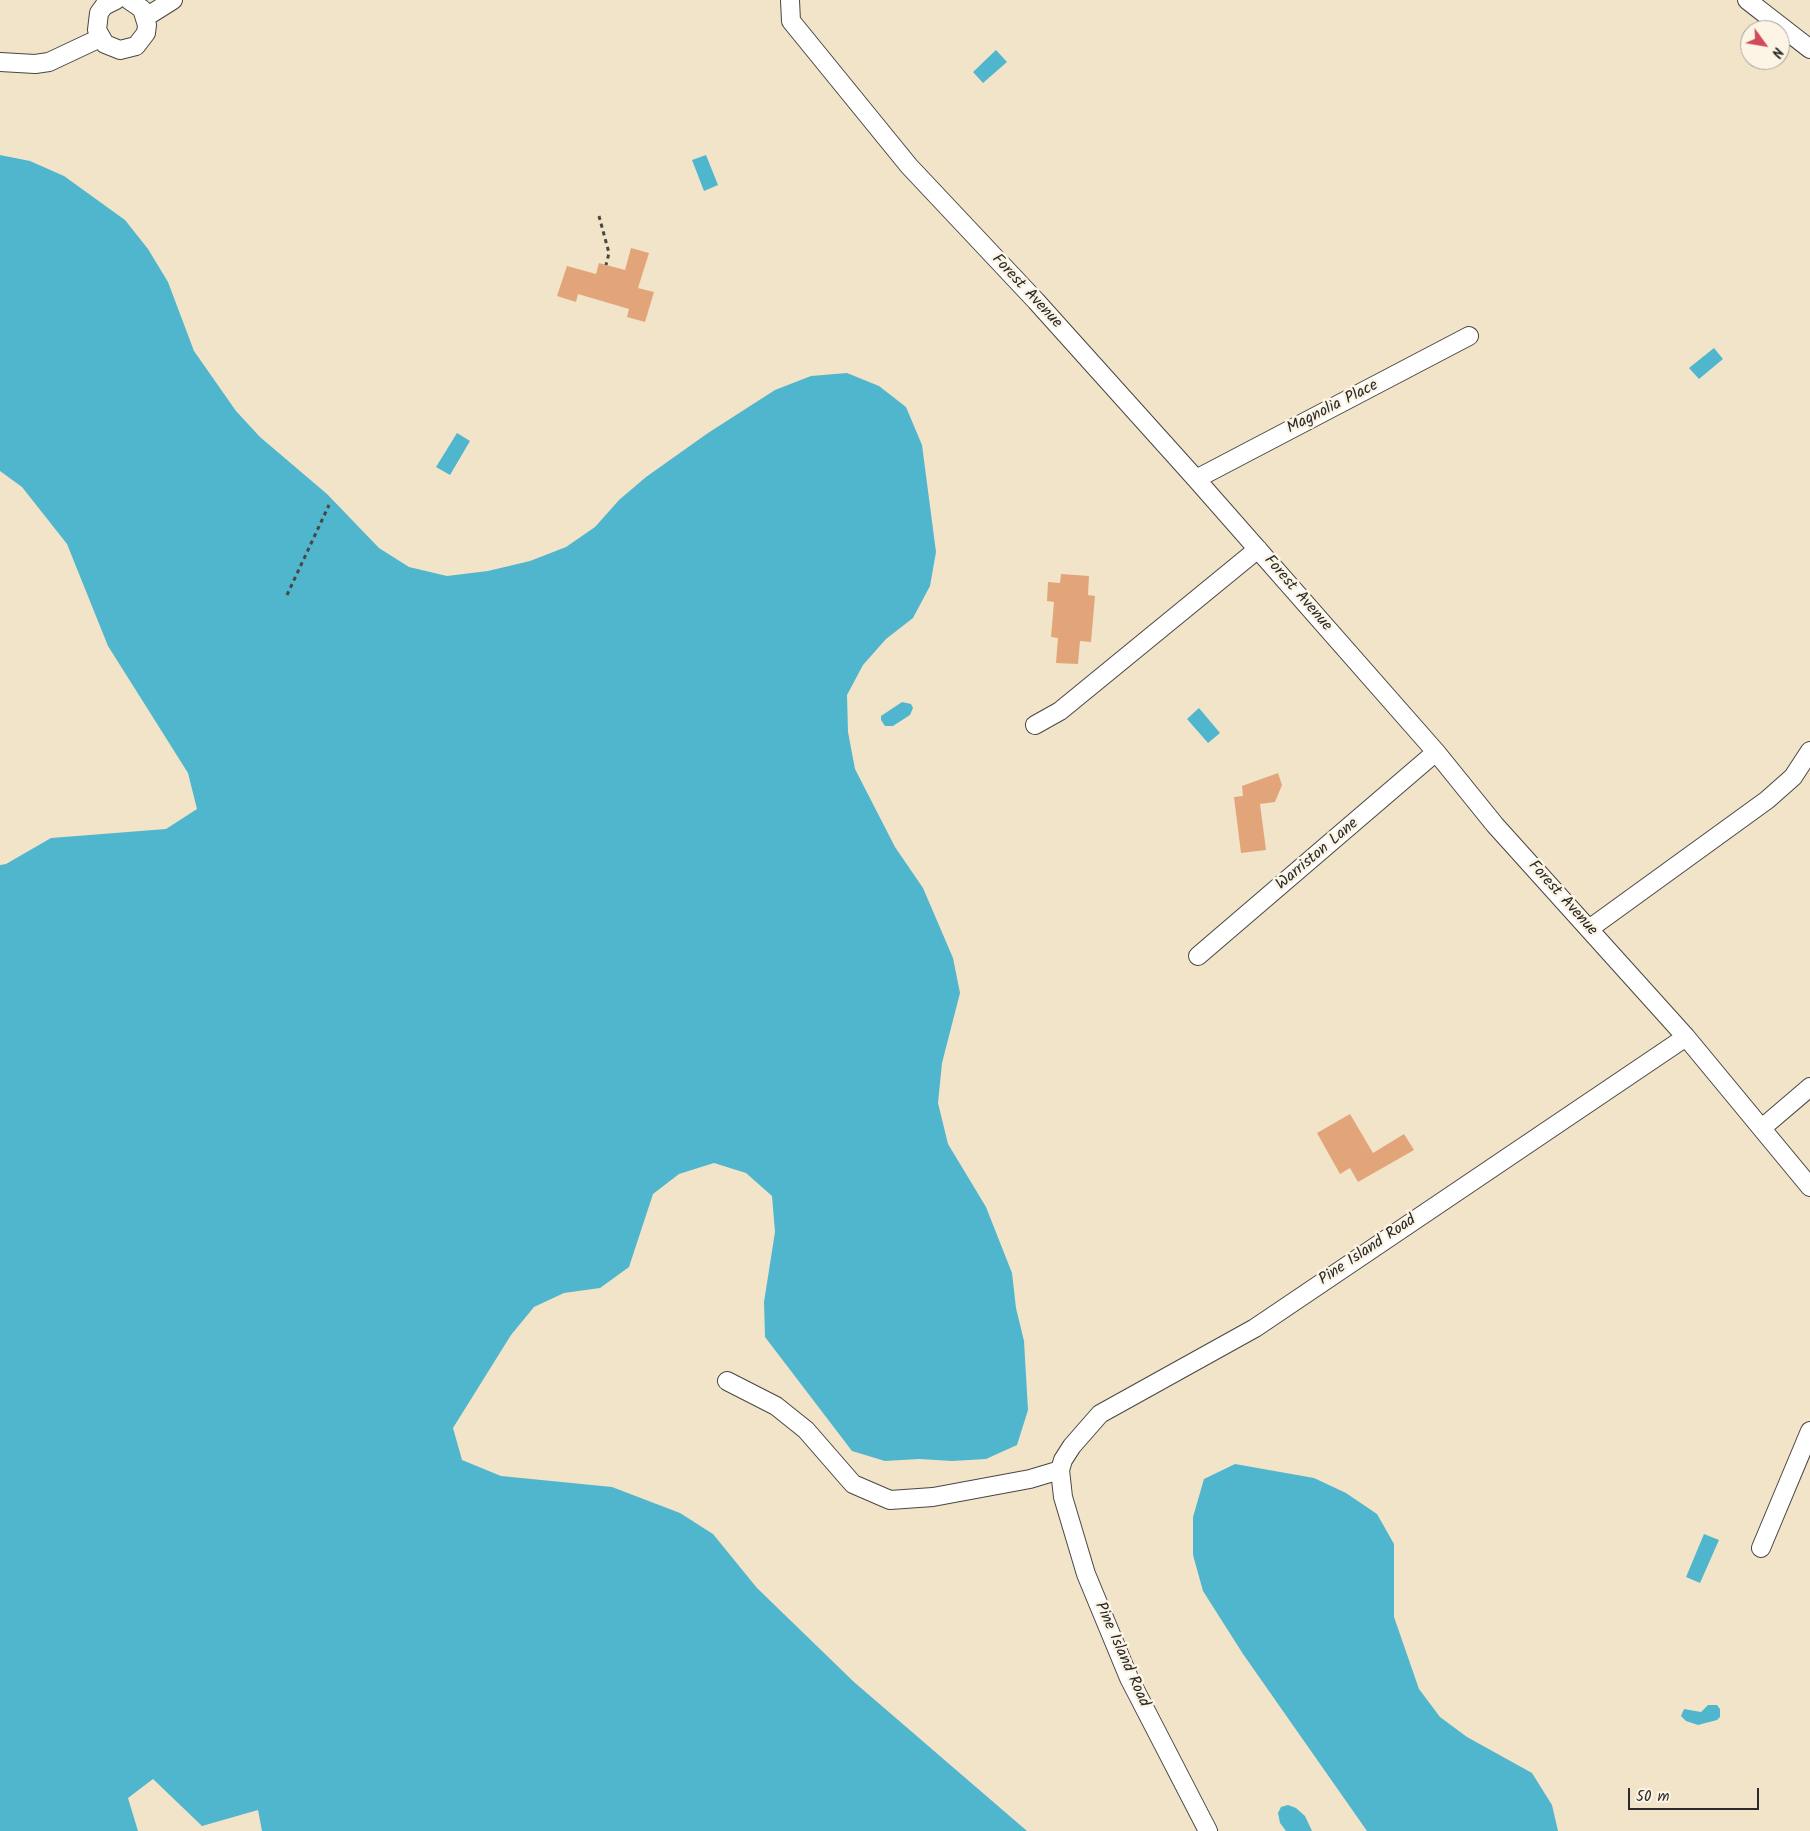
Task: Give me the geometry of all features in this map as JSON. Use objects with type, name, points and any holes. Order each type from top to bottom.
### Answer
[{"type":"street","points":[[116,0],[104,6],[99,13],[97,30],[100,38],[112,48],[128,49],[136,46],[146,33],[146,17],[136,3],[129,0]]},
{"type":"street","points":[[146,17],[173,0]]},
{"type":"street","name":"Forest Avenue","points":[[790,0],[791,21],[909,166],[1036,301],[1258,549],[1436,752],[1495,825],[1686,1037],[1810,1188]]},
{"type":"street","points":[[1747,0],[1810,49]]},
{"type":"street","points":[[0,62],[35,64],[49,62],[100,38]]},
{"type":"street","name":"Magnolia Place","points":[[1196,479],[1470,336]]},
{"type":"street","points":[[1035,725],[1060,711],[1258,549]]},
{"type":"street","name":"Warriston Lane","points":[[1198,956],[1436,752]]},
{"type":"street","points":[[1589,929],[1767,800],[1793,777],[1810,752]]},
{"type":"street","name":"Pine Island Road","points":[[1208,1831],[1129,1678],[1090,1583],[1063,1498],[1060,1470],[1072,1446],[1100,1414],[1255,1328],[1686,1037]]},
{"type":"street","points":[[1762,1128],[1810,1087]]},
{"type":"street","points":[[727,1381],[776,1406],[806,1430],[853,1484],[890,1500],[933,1497],[1030,1479],[1060,1470]]},
{"type":"street","points":[[1761,1548],[1810,1431]]},
{"type":"path","points":[[600,216],[609,253],[606,265]]},
{"type":"path","points":[[287,595],[329,505]]},
{"type":"water","points":[[996,50],[1007,62],[983,83],[973,72]]},
{"type":"water","points":[[0,155],[30,161],[64,176],[125,220],[148,249],[168,282],[194,351],[236,411],[260,437],[327,494],[379,548],[409,567],[447,576],[488,571],[530,561],[566,547],[595,527],[619,500],[646,477],[708,433],[775,390],[811,376],[847,373],[879,386],[906,407],[922,445],[936,552],[930,586],[913,618],[886,639],[863,665],[847,695],[848,732],[855,769],[895,847],[923,888],[953,958],[960,993],[942,1063],[938,1103],[948,1144],[986,1207],[1012,1273],[1016,1308],[1024,1341],[1028,1410],[1017,1445],[986,1459],[952,1461],[919,1459],[885,1461],[852,1451],[765,1337],[764,1302],[775,1232],[772,1196],[746,1173],[714,1163],[679,1174],[653,1194],[629,1267],[600,1288],[564,1293],[534,1307],[511,1335],[453,1428],[462,1460],[501,1476],[612,1487],[680,1513],[713,1534],[757,1588],[854,1682],[1027,1831],[262,1831],[258,1810],[202,1826],[153,1779],[128,1798],[138,1831],[0,1831],[0,865],[6,864],[51,838],[166,829],[197,809],[188,773],[108,646],[67,544],[22,487],[0,471]]},
{"type":"water","points":[[706,155],[718,185],[704,191],[692,160]]},
{"type":"water","points":[[1714,348],[1723,359],[1699,379],[1689,368]]},
{"type":"water","points":[[457,433],[470,441],[450,475],[436,467]]},
{"type":"water","points":[[902,702],[911,704],[913,708],[910,715],[893,726],[885,726],[881,716]]},
{"type":"water","points":[[1199,708],[1220,733],[1208,743],[1187,719]]},
{"type":"water","points":[[1235,1464],[1314,1478],[1346,1493],[1377,1514],[1394,1544],[1394,1617],[1419,1689],[1440,1717],[1467,1737],[1532,1773],[1552,1805],[1558,1831],[1367,1831],[1243,1654],[1203,1591],[1193,1555],[1193,1517],[1204,1479]]},
{"type":"water","points":[[1704,1534],[1719,1540],[1700,1583],[1686,1577]]},
{"type":"water","points":[[1708,1705],[1717,1705],[1720,1709],[1720,1717],[1717,1720],[1698,1725],[1686,1721],[1681,1716],[1684,1709],[1701,1712]]},
{"type":"water","points":[[1288,1805],[1296,1808],[1305,1816],[1312,1831],[1286,1831],[1280,1823],[1278,1813],[1281,1807]]},
{"type":"building","points":[[631,248],[649,253],[638,288],[654,292],[645,322],[627,317],[629,309],[578,294],[576,302],[557,296],[567,266],[596,274],[599,263],[625,270]]},
{"type":"building","points":[[1061,574],[1089,576],[1088,595],[1095,596],[1091,642],[1080,641],[1078,664],[1056,663],[1058,638],[1051,637],[1054,602],[1047,601],[1048,582],[1060,583]]},
{"type":"building","points":[[1278,773],[1282,785],[1275,802],[1260,804],[1266,850],[1241,853],[1234,797],[1243,796],[1242,786]]},
{"type":"building","points":[[1350,1114],[1373,1153],[1404,1134],[1414,1150],[1358,1182],[1350,1168],[1340,1174],[1317,1133]]}]
